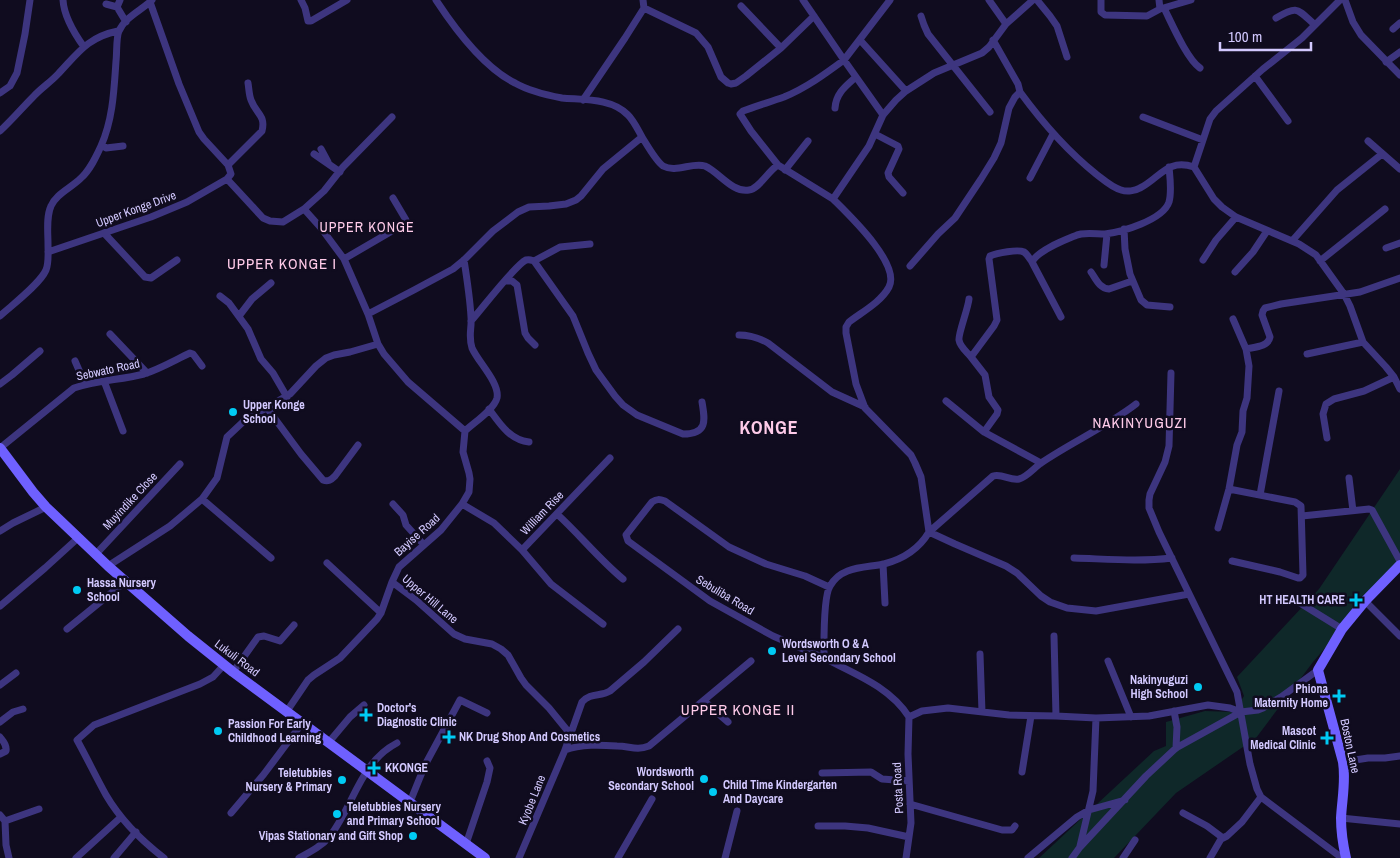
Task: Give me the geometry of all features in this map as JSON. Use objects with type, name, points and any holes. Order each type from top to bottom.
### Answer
[{"type":"street","points":[[0,93],[10,86],[17,74],[30,0]]},
{"type":"street","points":[[63,0],[65,13],[77,38],[84,46]]},
{"type":"street","points":[[301,0],[307,18],[311,21],[347,0]]},
{"type":"street","points":[[436,0],[472,47],[504,76],[524,87],[542,93],[604,103],[620,109],[628,115],[662,165],[676,168],[704,166],[726,182],[742,190],[754,188],[778,166]]},
{"type":"street","points":[[803,0],[883,115]]},
{"type":"street","points":[[865,408],[850,360],[846,327],[848,322],[884,294],[891,282],[890,272],[880,251],[833,199],[778,166],[740,114],[742,111],[798,90],[844,60],[890,0]]},
{"type":"street","points":[[989,0],[1006,24]]},
{"type":"street","points":[[1038,0],[1056,26],[1067,57]]},
{"type":"street","points":[[1101,0],[1101,12],[1105,15],[1147,16],[1191,0]]},
{"type":"street","points":[[1160,0],[1162,9],[1186,50],[1195,65],[1200,68]]},
{"type":"street","points":[[1194,167],[1213,115],[1255,76],[1289,49],[1340,0]]},
{"type":"street","points":[[1345,0],[1357,29],[1366,41],[1400,75]]},
{"type":"street","points":[[0,131],[84,46],[100,36],[118,31],[151,1],[179,84],[199,132],[228,165],[231,174],[228,178],[263,218],[270,222],[283,222],[324,191],[392,117]]},
{"type":"street","points":[[833,199],[869,146],[883,115],[906,91],[934,73],[982,53],[1006,24],[1030,1]]},
{"type":"street","points":[[106,4],[119,4],[126,22]]},
{"type":"street","points":[[583,100],[625,38],[643,4],[696,33],[708,47],[721,77],[728,83],[736,83],[740,80],[781,48],[814,16]]},
{"type":"street","points":[[741,6],[781,48]]},
{"type":"street","points":[[1276,18],[1289,10],[1295,10],[1299,11],[1315,25]]},
{"type":"street","points":[[921,16],[928,34],[990,112]]},
{"type":"street","points":[[1393,29],[1400,22]]},
{"type":"street","points":[[0,316],[38,281],[46,271],[51,205],[82,178],[102,146],[110,124],[114,96],[118,31]]},
{"type":"street","points":[[860,40],[906,91]]},
{"type":"street","points":[[993,40],[1018,84],[1020,92],[1053,134],[1109,185],[1121,190],[1137,190],[1169,167],[1183,164],[1194,167],[1214,199],[1236,218],[1309,249],[1344,294],[1363,342],[1394,377],[1400,389]]},
{"type":"street","points":[[1386,62],[1400,52]]},
{"type":"street","points":[[1255,76],[1288,121]]},
{"type":"street","points":[[835,108],[838,95],[856,77]]},
{"type":"street","points":[[228,165],[262,131],[264,122],[252,102],[248,83]]},
{"type":"street","points":[[910,266],[955,218],[981,179],[1001,143],[1009,108],[1020,92]]},
{"type":"street","points":[[1143,117],[1203,140]]},
{"type":"street","points":[[875,134],[898,146],[899,149],[888,174],[903,193]]},
{"type":"street","points":[[1030,178],[1053,134]]},
{"type":"street","points":[[368,314],[436,279],[453,268],[464,260],[493,231],[518,212],[529,207],[566,204],[576,200],[603,169],[642,138]]},
{"type":"street","points":[[785,170],[808,140]]},
{"type":"street","points":[[1368,141],[1400,169]]},
{"type":"street","points":[[102,146],[106,148],[123,146]]},
{"type":"street","points":[[321,149],[330,165]]},
{"type":"street","points":[[314,154],[340,172]]},
{"type":"street","points":[[1292,241],[1337,190],[1382,154]]},
{"type":"street","points":[[1032,262],[1034,258],[1047,249],[1077,235],[1107,234],[1144,223],[1161,213],[1168,204],[1170,196],[1169,167]]},
{"type":"street","name":"Upper Konge Drive","points":[[48,252],[151,217],[187,202],[228,178]]},
{"type":"street","points":[[344,259],[406,222],[404,215],[393,198]]},
{"type":"street","points":[[304,208],[344,259],[368,314],[378,344],[391,364],[408,382],[464,431],[490,409],[496,402],[497,396],[494,383],[473,349],[469,334],[471,321],[464,260]]},
{"type":"street","points":[[1320,261],[1385,209]]},
{"type":"street","points":[[1203,260],[1216,240],[1236,218]]},
{"type":"street","points":[[1124,229],[1125,250],[1132,281],[1143,303],[1170,308]]},
{"type":"street","points":[[1235,272],[1268,231]]},
{"type":"street","points":[[104,233],[145,277],[151,278],[177,260]]},
{"type":"street","points":[[1104,265],[1107,234]]},
{"type":"street","points":[[1386,248],[1400,243]]},
{"type":"street","points":[[534,261],[560,247],[590,244]]},
{"type":"street","points":[[971,357],[997,320],[989,259],[994,254],[1018,250],[1025,254],[1032,262],[1061,317]]},
{"type":"street","points":[[471,321],[506,281],[529,259],[534,261],[573,316],[596,370],[623,405],[638,415],[684,434],[689,434],[700,429],[704,423],[702,402]]},
{"type":"street","points":[[1091,272],[1102,288],[1105,289],[1132,281]]},
{"type":"street","points":[[1246,348],[1263,345],[1270,339],[1262,315],[1265,308],[1360,292],[1400,278]]},
{"type":"street","points":[[506,281],[512,281],[517,285],[526,333],[535,345]]},
{"type":"street","points":[[239,316],[252,298],[271,283]]},
{"type":"street","points":[[220,296],[229,303],[248,328],[264,364],[273,373],[287,397]]},
{"type":"street","points":[[969,299],[959,339],[963,347],[987,377],[989,397],[998,410],[984,432]]},
{"type":"street","points":[[1218,528],[1229,489],[1236,445],[1242,432],[1242,419],[1247,398],[1249,366],[1246,348],[1233,319]]},
{"type":"street","points":[[110,334],[147,373]]},
{"type":"street","points":[[739,335],[761,339],[768,343],[832,392],[865,408],[904,448],[916,463],[921,476],[929,532]]},
{"type":"street","points":[[1307,354],[1363,342]]},
{"type":"street","points":[[108,566],[170,526],[202,499],[217,478],[226,438],[244,421],[287,397],[326,358],[378,344]]},
{"type":"street","points":[[0,384],[40,351]]},
{"type":"street","name":"Sebwato Road","points":[[0,448],[70,390],[85,384],[147,373],[190,354],[202,366]]},
{"type":"street","points":[[75,361],[85,384]]},
{"type":"street","points":[[1171,373],[1168,454],[1150,494],[1148,503],[1159,532],[1237,692],[1250,764],[1261,797],[1342,858]]},
{"type":"street","points":[[1327,438],[1323,414],[1326,404],[1371,388],[1394,377]]},
{"type":"street","points":[[104,382],[123,431]]},
{"type":"street","points":[[1260,495],[1279,391]]},
{"type":"street","points":[[946,401],[984,432],[1041,463]]},
{"type":"street","points":[[824,658],[826,598],[829,587],[838,576],[853,568],[883,564],[902,558],[924,541],[929,532],[992,476],[1000,474],[1017,480],[1022,478],[1041,463],[1097,431],[1136,404]]},
{"type":"street","points":[[267,408],[323,480],[331,480],[358,445]]},
{"type":"street","points":[[490,409],[503,428],[511,435],[522,441],[529,442]]},
{"type":"street","name":"Bayise Road","points":[[287,711],[308,680],[340,658],[374,623],[381,613],[399,567],[441,530],[462,504],[469,492],[470,480],[463,452],[464,431]]},
{"type":"street","name":"Lukuli Road","points":[[0,448],[46,507],[108,566],[188,636],[233,672],[466,844],[474,855],[485,858]]},
{"type":"street","name":"William Rise","points":[[462,504],[494,523],[522,550],[610,458]]},
{"type":"street","name":"Muyindike Close","points":[[96,554],[180,464]]},
{"type":"street","points":[[1349,478],[1353,511]]},
{"type":"street","points":[[1229,489],[1301,506],[1303,575],[1300,578],[1232,561]]},
{"type":"street","points":[[202,499],[271,558]]},
{"type":"street","name":"Sebuliba Road","points":[[829,587],[740,553],[660,499],[652,502],[626,535],[628,542],[710,601],[773,636],[824,658],[878,686],[889,693],[904,708],[909,717]]},
{"type":"street","points":[[393,504],[403,515],[406,525],[424,545]]},
{"type":"street","points":[[0,531],[46,507]]},
{"type":"street","points":[[1302,516],[1372,510],[1400,561]]},
{"type":"street","points":[[557,514],[623,579]]},
{"type":"street","points":[[929,532],[1006,566],[1017,573],[1041,596],[1050,602],[1067,608],[1096,611],[1189,594]]},
{"type":"street","points":[[0,606],[78,538]]},
{"type":"street","points":[[522,550],[552,584],[603,624]]},
{"type":"street","points":[[1074,558],[1120,561],[1172,558]]},
{"type":"street","points":[[326,563],[381,613]]},
{"type":"street","points":[[883,564],[885,603]]},
{"type":"street","points":[[1072,858],[1146,776],[1176,748],[1241,712],[1263,708],[1318,670],[1342,629],[1364,601],[1400,565]]},
{"type":"street","points":[[67,628],[126,581]]},
{"type":"street","name":"Upper Hill Lane","points":[[392,582],[416,600],[454,634],[465,639],[492,644],[501,649],[508,655],[526,685],[549,708],[571,735]]},
{"type":"street","points":[[1364,601],[1400,636]]},
{"type":"street","points":[[1300,603],[1342,629]]},
{"type":"street","points":[[233,672],[258,637],[264,636],[280,641],[294,625]]},
{"type":"street","name":"Kyobe Lane","points":[[519,858],[565,750],[582,702],[586,697],[606,694],[610,691],[678,629]]},
{"type":"street","points":[[1054,636],[1056,716]]},
{"type":"street","points":[[980,654],[982,712]]},
{"type":"street","points":[[565,750],[591,746],[619,746],[642,749],[653,743],[751,661]]},
{"type":"street","points":[[1108,661],[1130,717]]},
{"type":"street","points":[[164,858],[121,817],[106,796],[77,740],[94,725],[200,684],[213,677],[224,665]]},
{"type":"street","name":"Boston Lane","points":[[1318,670],[1343,762],[1344,785],[1341,818],[1346,858]]},
{"type":"street","points":[[0,685],[16,673]]},
{"type":"street","points":[[410,802],[425,765],[460,700],[487,713]]},
{"type":"street","points":[[704,701],[728,722]]},
{"type":"street","points":[[329,742],[350,717],[364,705]]},
{"type":"street","points":[[909,717],[922,711],[934,709],[964,709],[1009,715],[1096,718],[1149,716],[1212,705],[1241,712]]},
{"type":"street","points":[[0,722],[14,712],[23,709]]},
{"type":"street","points":[[1174,711],[1177,728],[1176,748]]},
{"type":"street","points":[[1022,772],[1032,716]]},
{"type":"street","name":"Posta Road","points":[[906,858],[910,804],[908,781],[909,717]]},
{"type":"street","points":[[1077,858],[1094,783],[1096,718]]},
{"type":"street","points":[[231,813],[303,722]]},
{"type":"street","points":[[0,737],[6,751],[0,754]]},
{"type":"street","points":[[298,858],[319,846],[330,835],[367,770],[382,753],[397,743]]},
{"type":"street","points":[[1343,762],[1400,756]]},
{"type":"street","points":[[466,844],[487,782],[490,768],[487,761]]},
{"type":"street","points":[[822,773],[871,772],[882,779],[908,781]]},
{"type":"street","points":[[1210,858],[1218,843],[1242,822],[1261,797]]},
{"type":"street","points":[[618,858],[652,799]]},
{"type":"street","points":[[1028,858],[1089,810],[1125,800]]},
{"type":"street","points":[[910,804],[1002,830],[1012,830],[1015,826]]},
{"type":"street","points":[[9,858],[2,818],[39,809]]},
{"type":"street","points":[[725,858],[737,811]]},
{"type":"street","points":[[1183,814],[1207,826],[1223,838]]},
{"type":"street","points":[[76,858],[121,817]]},
{"type":"street","points":[[1341,818],[1400,824]]},
{"type":"street","points":[[818,826],[868,828],[909,837]]},
{"type":"street","points":[[114,858],[136,832]]},
{"type":"street","points":[[1123,858],[1136,840]]},
{"type":"green space","points":[[1400,469],[1400,561],[1313,662],[1256,738],[1176,793],[1114,858],[1039,858],[1154,751],[1166,746],[1166,722],[1205,711],[1234,712],[1244,696],[1237,677],[1319,589]]},
{"type":"place","name":"Upper Konge School","points":[[233,412]]},
{"type":"place","name":"Hassa Nursery School","points":[[77,590]]},
{"type":"place","name":"HT HEALTH CARE","points":[[1356,600]]},
{"type":"place","name":"Wordsworth O & A Level Secondary School","points":[[772,651]]},
{"type":"place","name":"Nakinyuguzi High School","points":[[1198,687]]},
{"type":"place","name":"Phiona Maternity Home","points":[[1339,696]]},
{"type":"place","name":"Doctor's Diagnostic Clinic","points":[[366,715]]},
{"type":"place","name":"Passion For Early Childhood Learning","points":[[218,731]]},
{"type":"place","name":"NK Drug Shop And Cosmetics","points":[[449,737]]},
{"type":"place","name":"Mascot Medical Clinic","points":[[1327,738]]},
{"type":"place","name":"KKONGE","points":[[374,768]]},
{"type":"place","name":"Wordsworth Secondary School","points":[[704,779]]},
{"type":"place","name":"Teletubbies Nursery & Primary","points":[[342,780]]},
{"type":"place","name":"Child Time Kindergarten And Daycare","points":[[713,792]]},
{"type":"place","name":"Teletubbies Nursery and Primary School","points":[[337,814]]},
{"type":"place","name":"Vipas Stationary and Gift Shop","points":[[413,836]]},
{"type":"district","name":"UPPER KONGE","points":[[367,227]]},
{"type":"district","name":"UPPER KONGE I","points":[[282,263]]},
{"type":"district","name":"NAKINYUGUZI","points":[[1140,422]]},
{"type":"district","name":"KONGE","points":[[769,427]]},
{"type":"district","name":"UPPER KONGE II","points":[[738,709]]}]
